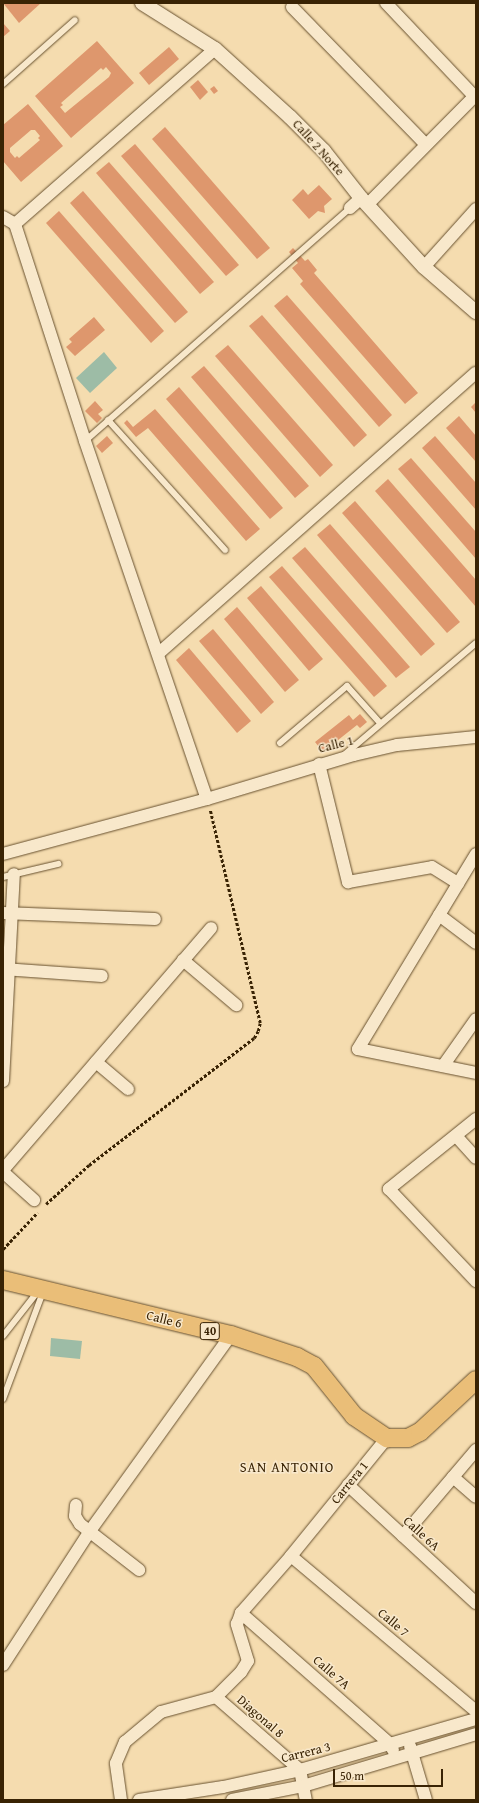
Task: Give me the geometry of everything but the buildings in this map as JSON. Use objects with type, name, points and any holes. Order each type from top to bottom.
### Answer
[{"type":"main road","name":"Calle 6","points":[[3,1280],[270,1346],[314,1366],[354,1416],[387,1438]]},
{"type":"main road","points":[[387,1438],[408,1438],[420,1432],[476,1380]]},
{"type":"street","name":"Calle 2 Norte","points":[[142,3],[215,49],[324,151],[364,202],[424,267],[476,312]]},
{"type":"street","points":[[350,208],[364,202],[475,96],[386,3]]},
{"type":"street","points":[[292,7],[425,144]]},
{"type":"street","points":[[15,224],[215,49]]},
{"type":"street","points":[[424,267],[476,209]]},
{"type":"street","points":[[3,216],[15,224],[85,441],[207,799]]},
{"type":"street","points":[[158,652],[476,372]]},
{"type":"street","name":"Calle 1","points":[[3,854],[207,799],[319,764],[397,745],[476,737]]},
{"type":"street","points":[[319,764],[348,882],[432,868],[458,883]]},
{"type":"street","points":[[476,854],[358,1049],[476,1073]]},
{"type":"street","points":[[3,1081],[8,875]]},
{"type":"street","points":[[8,913],[155,919]]},
{"type":"street","points":[[439,915],[476,943]]},
{"type":"street","points":[[39,1203],[3,1171],[211,928]]},
{"type":"street","points":[[183,960],[236,1005]]},
{"type":"street","points":[[6,969],[102,976]]},
{"type":"street","points":[[443,1066],[476,1019]]},
{"type":"street","points":[[96,1062],[128,1089]]},
{"type":"street","points":[[476,1119],[457,1136],[389,1189],[476,1281]]},
{"type":"street","points":[[457,1136],[476,1158]]},
{"type":"street","points":[[3,1665],[90,1531],[231,1336]]},
{"type":"street","name":"Carrera 1","points":[[241,1613],[291,1556],[387,1438]]},
{"type":"street","points":[[403,1536],[476,1450]]},
{"type":"street","points":[[453,1476],[476,1497]]},
{"type":"street","name":"Calle 6A","points":[[348,1485],[476,1603]]},
{"type":"street","points":[[76,1505],[76,1516],[80,1524],[139,1570]]},
{"type":"street","name":"Calle 7","points":[[291,1556],[476,1711]]},
{"type":"street","points":[[121,1800],[116,1763],[125,1742],[161,1712],[216,1697],[241,1672],[248,1661],[238,1629],[241,1613]]},
{"type":"street","name":"Calle 7A","points":[[241,1613],[391,1745],[396,1758]]},
{"type":"street","name":"Diagonal 8","points":[[216,1697],[300,1770]]},
{"type":"street","name":"Carrera 3","points":[[139,1800],[300,1770],[391,1745],[476,1719]]},
{"type":"street","points":[[232,1800],[303,1786],[476,1734]]},
{"type":"street","points":[[408,1739],[426,1800]]},
{"type":"street","points":[[300,1770],[306,1800]]},
{"type":"lane","points":[[3,84],[75,20]]},
{"type":"lane","points":[[85,441],[350,208]]},
{"type":"lane","points":[[108,420],[225,550]]},
{"type":"lane","points":[[340,759],[476,643]]},
{"type":"lane","points":[[280,743],[347,686],[380,724]]},
{"type":"lane","points":[[8,875],[58,864]]},
{"type":"lane","points":[[3,1336],[42,1290]]},
{"type":"lane","points":[[3,1400],[42,1290]]},
{"type":"path","points":[[39,1203],[254,1038],[258,1031],[260,1023],[207,799]]},
{"type":"path","points":[[3,1249],[39,1212]]},
{"type":"shaded area","points":[[104,352],[117,368],[90,393],[76,378]]},
{"type":"shaded area","points":[[51,1338],[82,1341],[80,1359],[50,1356]]},
{"type":"district","name":"SAN ANTONIO","points":[[287,1467]]}]
